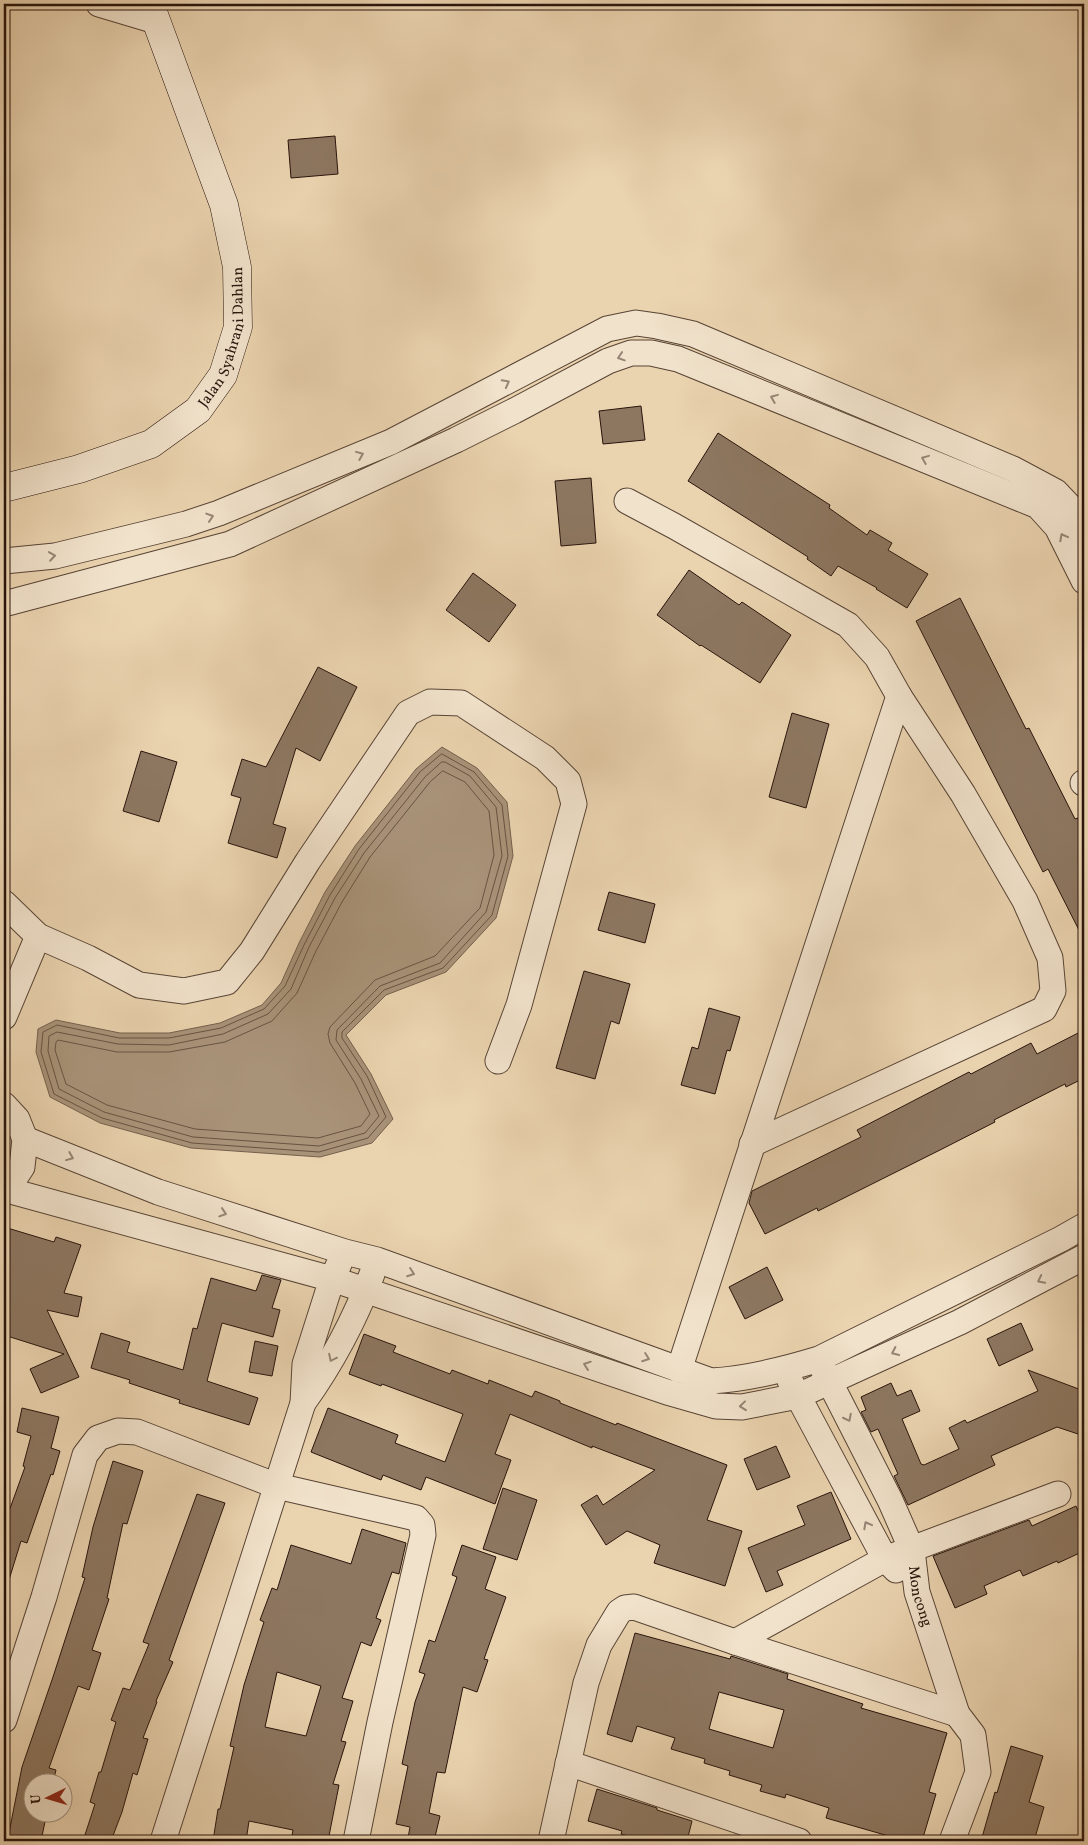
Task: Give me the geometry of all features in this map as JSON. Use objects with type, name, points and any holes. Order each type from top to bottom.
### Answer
[{"type":"street","points":[[99,4],[153,12]]},
{"type":"street","name":"Jalan Syahrani Dahlan","points":[[4,488],[79,469],[151,444],[198,410],[223,375],[238,327],[237,267],[224,205],[153,12]]},
{"type":"street","points":[[1084,532],[1074,511],[1056,492],[1013,469],[693,334],[636,323],[607,329],[391,442],[219,513],[186,524],[55,556],[11,560],[15,600],[230,544],[456,440],[608,361],[631,353],[652,353],[678,359],[1038,506],[1057,527],[1084,581]]},
{"type":"street","points":[[627,501],[848,625],[877,657],[899,696],[962,794],[1025,902],[1050,958],[1053,991],[1044,1009],[752,1144]]},
{"type":"street","points":[[679,1370],[899,696]]},
{"type":"street","points":[[4,902],[38,936],[88,958],[139,984],[184,991],[227,982],[252,951],[308,860],[408,713],[430,702],[461,703],[545,758],[568,781],[574,804],[519,1005],[498,1061]]},
{"type":"street","points":[[4,1018],[38,936]]},
{"type":"street","points":[[4,1105],[17,1119],[25,1139],[22,1167],[5,1191],[332,1279],[694,1401],[716,1406],[742,1407],[798,1396],[960,1322],[1084,1257]]},
{"type":"street","points":[[25,1139],[158,1192],[345,1252],[377,1260],[711,1381],[736,1380],[784,1370],[819,1359],[1084,1226]]},
{"type":"street","points":[[163,1841],[303,1403],[304,1364],[332,1279],[345,1252]]},
{"type":"street","points":[[303,1403],[325,1373],[366,1290],[377,1260]]},
{"type":"street","name":"Moncong","points":[[819,1359],[890,1500],[912,1550],[917,1592],[957,1714],[973,1736],[978,1772],[952,1841]]},
{"type":"street","points":[[784,1370],[885,1559],[917,1592]]},
{"type":"street","points":[[4,1720],[44,1597],[85,1455],[98,1438],[118,1431],[137,1432],[277,1486],[416,1518],[422,1524],[423,1535],[380,1722],[356,1841]]},
{"type":"street","points":[[735,1642],[885,1559],[1058,1494]]},
{"type":"street","points":[[552,1841],[586,1683],[599,1645],[619,1612],[625,1608],[634,1607],[957,1714]]},
{"type":"street","points":[[568,1763],[799,1841]]},
{"type":"water","points":[[442,747],[477,768],[507,802],[513,856],[496,918],[446,972],[386,995],[346,1035],[371,1074],[393,1119],[372,1143],[320,1157],[191,1148],[100,1123],[50,1097],[36,1052],[38,1029],[56,1020],[120,1033],[169,1033],[220,1023],[262,1005],[281,983],[325,892],[355,846],[416,769]]},
{"type":"building","points":[[335,136],[338,174],[291,178],[288,140]]},
{"type":"building","points":[[641,406],[645,440],[603,444],[599,411]]},
{"type":"building","points":[[718,433],[830,505],[829,508],[867,535],[870,530],[892,543],[888,550],[928,574],[907,608],[838,566],[831,576],[807,559],[808,557],[688,481]]},
{"type":"building","points":[[591,478],[596,543],[561,546],[555,481]]},
{"type":"building","points":[[689,570],[739,605],[742,602],[791,635],[760,683],[700,646],[657,615]]},
{"type":"building","points":[[473,573],[516,605],[489,642],[446,610]]},
{"type":"building","points":[[960,598],[1026,729],[1029,728],[1075,819],[1078,818],[1084,831],[1084,940],[1048,869],[1043,872],[916,621]]},
{"type":"building","points":[[318,667],[357,687],[320,761],[296,748],[273,824],[286,828],[277,858],[228,843],[241,798],[231,795],[242,759],[266,767]]},
{"type":"building","points":[[792,713],[829,724],[806,808],[769,797]]},
{"type":"building","points":[[141,751],[177,762],[159,822],[123,811]]},
{"type":"building","points":[[609,892],[655,904],[645,943],[598,930]]},
{"type":"building","points":[[584,971],[630,984],[619,1024],[611,1021],[595,1079],[556,1068]]},
{"type":"building","points":[[709,1008],[740,1017],[730,1051],[727,1050],[715,1094],[681,1085],[692,1047],[698,1049]]},
{"type":"building","points":[[1084,1030],[1084,1078],[1066,1087],[1065,1084],[994,1120],[995,1122],[818,1211],[817,1208],[765,1234],[749,1203],[752,1191],[861,1137],[857,1130],[969,1072],[971,1074],[1031,1043],[1037,1054]]},
{"type":"building","points":[[4,1227],[54,1242],[56,1237],[81,1245],[64,1293],[82,1297],[78,1317],[47,1310],[79,1377],[41,1393],[30,1369],[64,1354],[4,1335]]},
{"type":"building","points":[[767,1267],[783,1300],[745,1319],[729,1287]]},
{"type":"building","points":[[262,1275],[281,1280],[272,1308],[280,1310],[273,1337],[222,1323],[207,1381],[258,1398],[249,1425],[179,1403],[180,1400],[129,1383],[130,1380],[91,1368],[101,1333],[130,1342],[127,1352],[183,1370],[193,1328],[197,1329],[211,1278],[256,1291]]},
{"type":"building","points":[[1021,1323],[1033,1350],[999,1366],[987,1339]]},
{"type":"building","points":[[364,1334],[396,1346],[393,1352],[450,1374],[452,1370],[488,1384],[489,1380],[532,1397],[535,1391],[616,1425],[617,1423],[727,1465],[707,1520],[742,1531],[725,1586],[654,1563],[660,1545],[627,1531],[606,1545],[581,1505],[597,1495],[603,1505],[655,1470],[592,1446],[592,1448],[510,1414],[495,1454],[511,1460],[495,1504],[426,1477],[421,1490],[383,1475],[381,1480],[311,1452],[328,1408],[398,1435],[395,1443],[445,1462],[463,1414],[349,1374]]},
{"type":"building","points":[[255,1341],[278,1346],[272,1376],[249,1372]]},
{"type":"building","points":[[1028,1370],[1084,1391],[1084,1436],[1057,1427],[991,1456],[995,1465],[908,1505],[894,1476],[898,1474],[878,1429],[871,1432],[861,1412],[866,1410],[861,1397],[891,1383],[897,1396],[911,1390],[920,1411],[902,1419],[921,1464],[924,1465],[959,1449],[949,1428],[965,1420],[967,1423],[1038,1391]]},
{"type":"building","points":[[22,1408],[59,1417],[51,1448],[60,1451],[53,1475],[51,1474],[27,1543],[21,1541],[8,1583],[4,1582],[4,1525],[25,1467],[23,1466],[31,1436],[17,1432]]},
{"type":"building","points":[[776,1446],[790,1477],[757,1490],[744,1459]]},
{"type":"building","points":[[113,1461],[143,1471],[127,1524],[123,1523],[107,1598],[109,1599],[92,1650],[101,1653],[89,1690],[78,1686],[49,1768],[56,1770],[56,1772],[22,1772],[22,1822],[45,1822],[41,1841],[24,1841],[8,1838],[22,1767],[85,1578],[82,1577],[93,1527]]},
{"type":"building","points":[[503,1488],[537,1500],[517,1560],[483,1549]]},
{"type":"building","points":[[831,1492],[851,1539],[777,1571],[783,1585],[766,1592],[748,1548],[805,1525],[797,1506]]},
{"type":"building","points":[[197,1494],[225,1503],[169,1660],[173,1662],[143,1738],[148,1739],[137,1775],[133,1773],[122,1812],[111,1841],[83,1841],[95,1804],[90,1802],[116,1722],[111,1720],[123,1688],[130,1690],[149,1644],[143,1642]]},
{"type":"building","points":[[1076,1506],[1084,1525],[1084,1551],[1023,1576],[1020,1570],[984,1586],[987,1594],[955,1608],[933,1556],[1029,1520],[1032,1526]]},
{"type":"building","points":[[362,1529],[406,1543],[399,1574],[392,1572],[376,1618],[381,1620],[371,1646],[361,1642],[342,1698],[353,1701],[341,1741],[346,1742],[333,1784],[339,1785],[328,1841],[291,1841],[293,1830],[249,1821],[246,1841],[213,1841],[218,1809],[220,1809],[234,1747],[230,1746],[244,1685],[264,1622],[260,1620],[272,1588],[277,1590],[291,1545],[351,1564]],"holes":[[[277,1672],[321,1686],[306,1736],[265,1727]]]},
{"type":"building","points":[[462,1545],[496,1557],[485,1589],[506,1597],[484,1659],[488,1660],[477,1692],[463,1687],[445,1773],[437,1772],[429,1813],[440,1816],[434,1841],[410,1841],[408,1838],[410,1827],[396,1824],[408,1766],[402,1764],[415,1702],[425,1674],[419,1672],[429,1640],[435,1642],[457,1577],[452,1575]]},
{"type":"building","points":[[635,1633],[730,1659],[731,1656],[788,1674],[787,1679],[863,1704],[861,1708],[947,1733],[929,1792],[936,1794],[922,1841],[906,1841],[826,1818],[829,1808],[786,1794],[785,1798],[760,1791],[762,1785],[729,1775],[730,1771],[704,1763],[705,1759],[671,1749],[675,1738],[637,1726],[632,1742],[607,1734]],"holes":[[[719,1692],[784,1710],[773,1748],[709,1729]]]},
{"type":"building","points":[[1011,1746],[1043,1756],[1029,1802],[1044,1807],[1034,1841],[981,1841],[995,1792],[997,1793]]},
{"type":"building","points":[[597,1789],[692,1821],[687,1841],[644,1841],[621,1834],[622,1831],[588,1821]]}]
